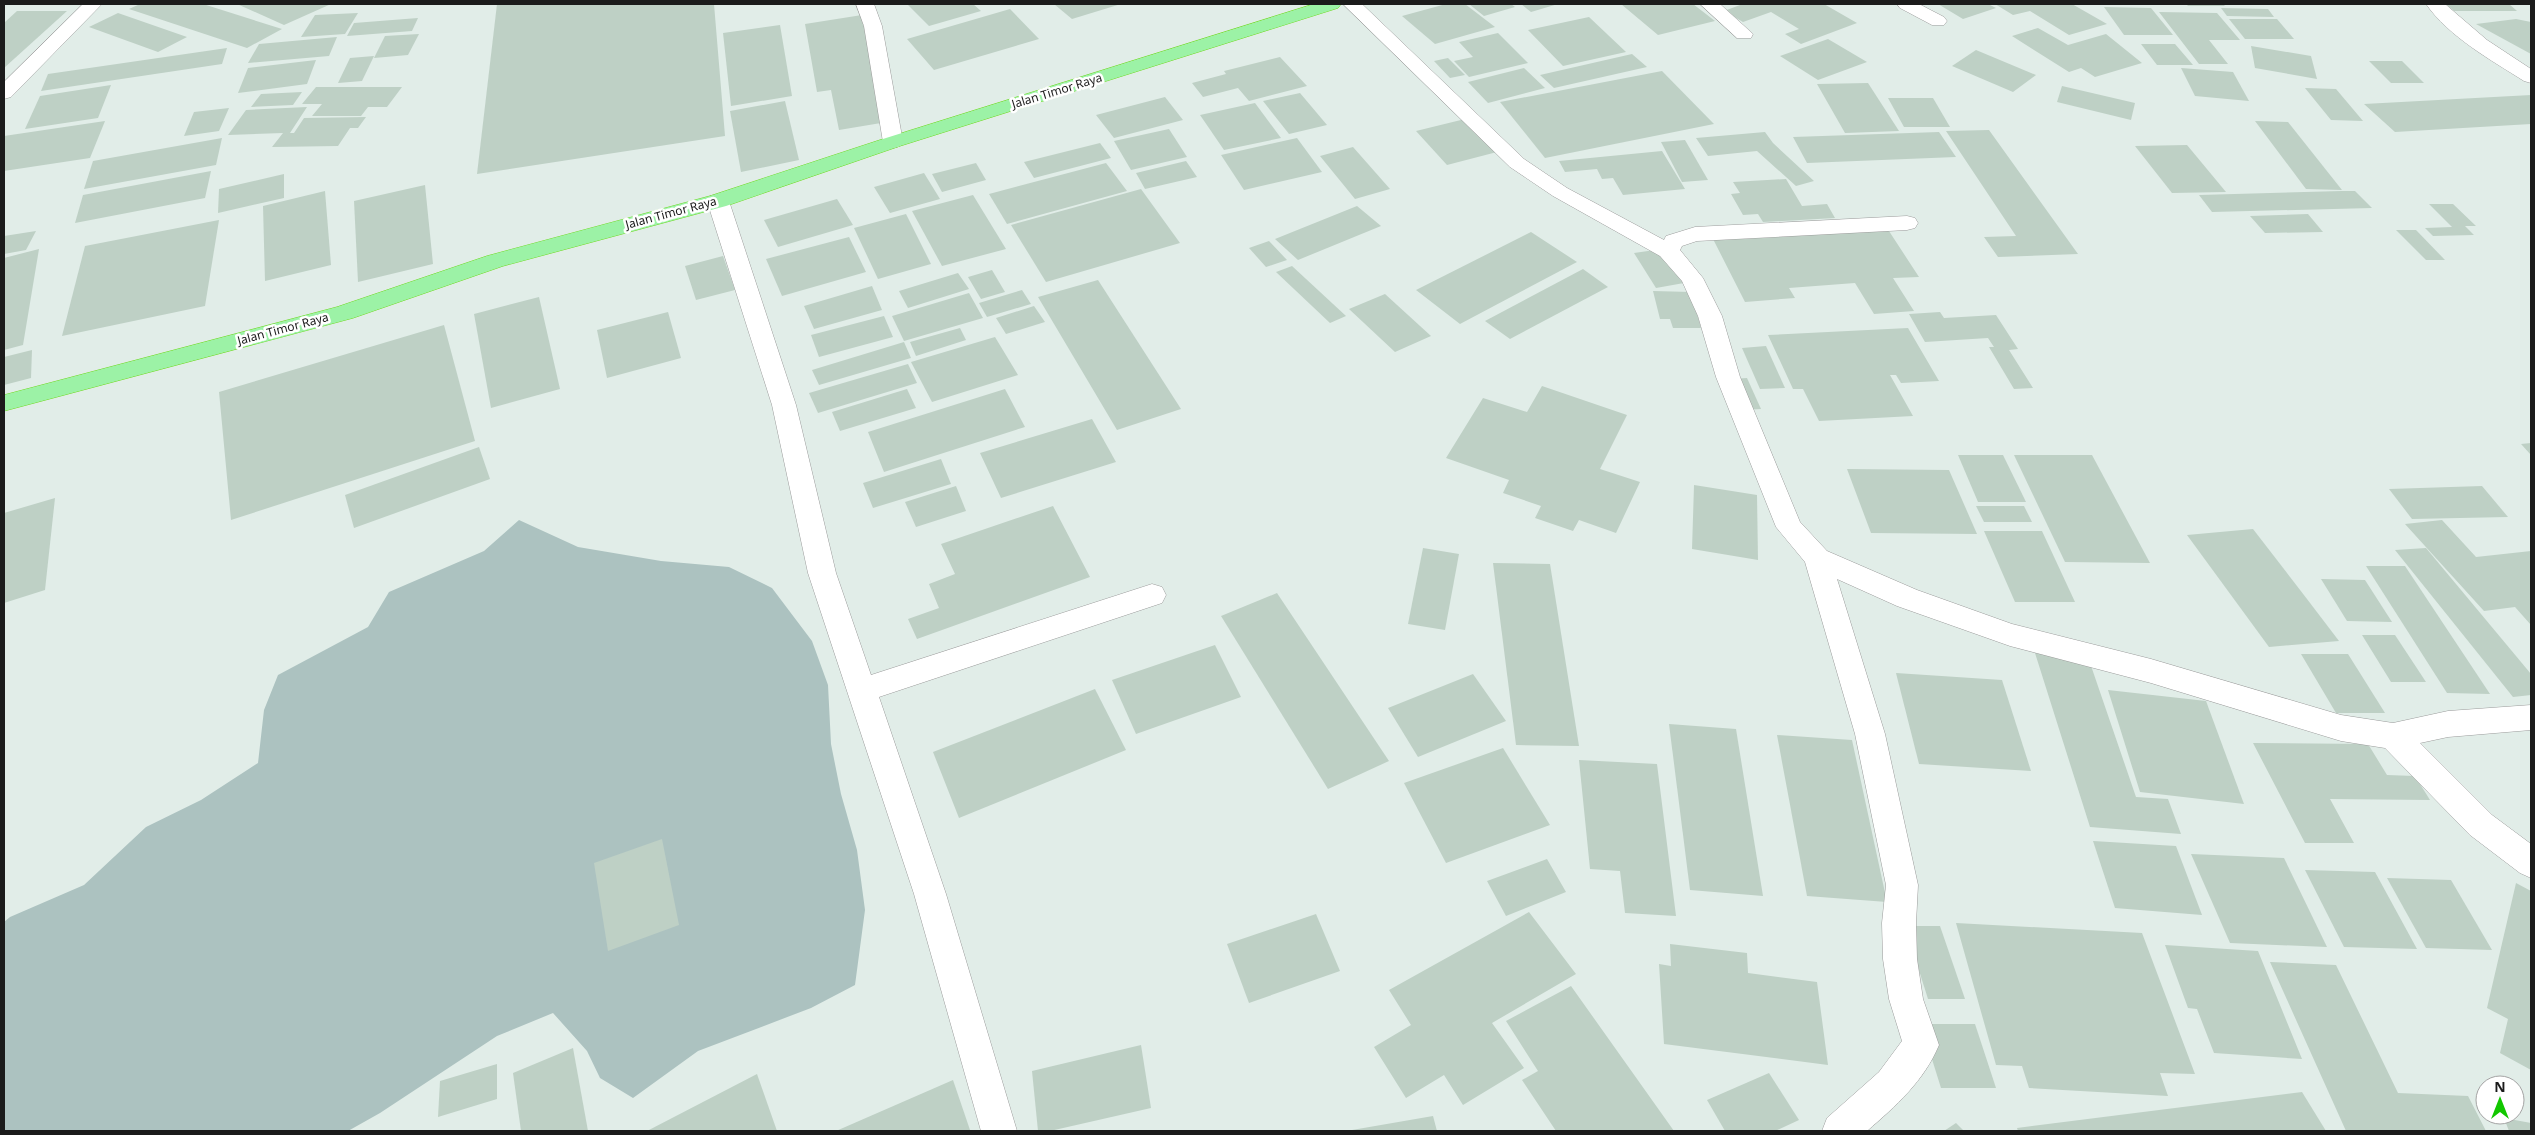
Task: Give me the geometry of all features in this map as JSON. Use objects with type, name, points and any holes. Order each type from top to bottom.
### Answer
[{"type":"highway","name":"Jalan Timor Raya","points":[[4,403],[345,313],[495,261],[718,201],[893,142],[1332,4]]},
{"type":"street","points":[[4,93],[93,4]]},
{"type":"street","points":[[865,4],[873,26],[893,142]]},
{"type":"street","points":[[1352,4],[1518,163],[1560,192],[1668,251],[1692,278],[1710,316],[1728,376],[1789,527],[1816,558],[1870,734],[1902,885],[1899,923],[1900,959],[1906,999],[1920,1045],[1892,1085],[1840,1131]]},
{"type":"street","points":[[1709,4],[1744,34]]},
{"type":"street","points":[[1906,4],[1938,21]]},
{"type":"street","points":[[2435,4],[2450,21],[2474,40],[2531,77]]},
{"type":"street","points":[[718,201],[784,405],[822,573],[863,690],[930,894],[999,1131]]},
{"type":"street","points":[[1668,251],[1674,241],[1695,234],[1907,223]]},
{"type":"street","points":[[1816,558],[1907,598],[2010,635],[2151,671],[2341,728],[2393,736],[2448,724],[2531,717]]},
{"type":"street","points":[[863,690],[1152,595]]},
{"type":"street","points":[[2393,736],[2481,825],[2531,863]]},
{"type":"shaded area","points":[[519,520],[578,547],[661,561],[729,567],[772,588],[812,641],[828,685],[831,744],[841,794],[857,850],[865,910],[855,985],[811,1008],[698,1051],[633,1098],[600,1078],[587,1051],[553,1013],[497,1036],[380,1113],[348,1131],[4,1131],[4,922],[10,917],[84,885],[146,827],[201,800],[258,763],[264,710],[278,675],[368,627],[389,592],[484,551]]},
{"type":"building","points":[[140,4],[203,4],[282,29],[247,48],[129,9]]},
{"type":"building","points":[[237,4],[331,4],[284,25]]},
{"type":"building","points":[[497,4],[714,4],[725,136],[477,174]]},
{"type":"building","points":[[907,4],[973,4],[981,11],[929,26]]},
{"type":"building","points":[[1054,4],[1121,4],[1072,19]]},
{"type":"building","points":[[1446,4],[1465,4],[1495,27],[1435,44],[1402,16]]},
{"type":"building","points":[[1469,4],[1511,4],[1515,7],[1484,16]]},
{"type":"building","points":[[1521,4],[1558,4],[1531,12]]},
{"type":"building","points":[[1621,4],[1693,4],[1715,21],[1658,35]]},
{"type":"building","points":[[1738,4],[1824,4],[1857,23],[1801,44],[1785,34],[1799,29],[1771,12],[1743,22],[1724,11],[1740,5]]},
{"type":"building","points":[[1938,4],[1988,4],[1996,8],[1963,19]]},
{"type":"building","points":[[1995,4],[2072,4],[2107,24],[2069,35],[2030,11],[2013,15]]},
{"type":"building","points":[[2186,4],[2223,4],[2225,6],[2188,6]]},
{"type":"building","points":[[2446,4],[2509,4],[2517,11],[2454,11]]},
{"type":"building","points":[[2104,7],[2151,8],[2173,35],[2124,35]]},
{"type":"building","points":[[2221,8],[2268,9],[2274,17],[2227,16]]},
{"type":"building","points":[[1010,9],[1039,39],[934,70],[907,39]]},
{"type":"building","points":[[17,11],[67,11],[4,68],[4,23]]},
{"type":"building","points":[[2159,12],[2217,13],[2240,40],[2209,40],[2228,64],[2199,64]]},
{"type":"building","points":[[118,13],[187,37],[158,52],[89,27]]},
{"type":"building","points":[[358,13],[345,34],[301,37],[315,15]]},
{"type":"building","points":[[862,15],[887,122],[839,130],[831,90],[817,92],[805,24]]},
{"type":"building","points":[[1589,17],[1626,52],[1563,66],[1528,30]]},
{"type":"building","points":[[418,18],[412,31],[347,36],[354,23]]},
{"type":"building","points":[[2229,19],[2277,19],[2294,39],[2245,39]]},
{"type":"building","points":[[2516,19],[2531,22],[2531,54],[2476,24]]},
{"type":"building","points":[[780,25],[792,96],[731,106],[723,33]]},
{"type":"building","points":[[2038,28],[2068,45],[2106,34],[2142,63],[2095,77],[2081,68],[2069,72],[2012,36]]},
{"type":"building","points":[[1498,33],[1528,63],[1469,77],[1454,61],[1473,57],[1459,42]]},
{"type":"building","points":[[419,34],[408,55],[374,58],[385,36]]},
{"type":"building","points":[[337,37],[329,56],[248,63],[259,44]]},
{"type":"building","points":[[1828,39],[1867,62],[1818,80],[1780,56]]},
{"type":"building","points":[[2141,44],[2175,44],[2193,65],[2157,65]]},
{"type":"building","points":[[2251,46],[2311,56],[2317,79],[2255,68]]},
{"type":"building","points":[[227,48],[222,64],[41,91],[48,74]]},
{"type":"building","points":[[1976,50],[2036,75],[2013,92],[1952,66]]},
{"type":"building","points":[[1632,54],[1647,67],[1554,88],[1540,75]]},
{"type":"building","points":[[374,56],[362,81],[338,83],[350,58]]},
{"type":"building","points":[[1280,57],[1307,86],[1249,101],[1238,88],[1203,97],[1192,83],[1226,74],[1224,71]]},
{"type":"building","points":[[1448,58],[1465,75],[1450,78],[1434,61]]},
{"type":"building","points":[[316,60],[307,84],[238,93],[248,68]]},
{"type":"building","points":[[2369,61],[2402,61],[2424,83],[2391,83]]},
{"type":"building","points":[[1524,68],[1545,88],[1488,103],[1468,82]]},
{"type":"building","points":[[2181,68],[2233,72],[2249,101],[2195,96]]},
{"type":"building","points":[[1662,71],[1714,124],[1545,158],[1500,102]]},
{"type":"building","points":[[1868,83],[1899,131],[1845,133],[1817,84]]},
{"type":"building","points":[[111,85],[98,118],[25,129],[40,96]]},
{"type":"building","points":[[2062,86],[2135,103],[2131,120],[2057,102]]},
{"type":"building","points":[[316,87],[402,87],[387,107],[368,107],[361,116],[312,116],[322,104],[302,104]]},
{"type":"building","points":[[2305,88],[2336,89],[2363,121],[2331,120]]},
{"type":"building","points":[[302,92],[293,105],[251,107],[261,94]]},
{"type":"building","points":[[1300,93],[1327,125],[1289,134],[1263,101]]},
{"type":"building","points":[[2531,95],[2531,124],[2395,132],[2364,104]]},
{"type":"building","points":[[1165,97],[1183,120],[1114,138],[1096,115]]},
{"type":"building","points":[[1888,98],[1933,98],[1950,127],[1904,127]]},
{"type":"building","points":[[785,101],[799,160],[741,172],[730,111]]},
{"type":"building","points":[[1255,103],[1281,138],[1224,150],[1200,115]]},
{"type":"building","points":[[307,107],[290,133],[294,133],[304,118],[366,117],[358,128],[350,128],[338,146],[272,147],[283,133],[228,135],[246,110]]},
{"type":"building","points":[[229,108],[219,131],[184,136],[194,112]]},
{"type":"building","points":[[1465,119],[1497,152],[1447,165],[1416,131]]},
{"type":"building","points":[[105,121],[90,158],[4,171],[4,136]]},
{"type":"building","points":[[2255,121],[2288,122],[2342,190],[2306,189]]},
{"type":"building","points":[[1169,129],[1187,157],[1131,170],[1114,141]]},
{"type":"building","points":[[1989,130],[2078,254],[1998,257],[1984,237],[2016,236],[1946,131]]},
{"type":"building","points":[[1765,132],[1773,143],[1814,181],[1796,186],[1757,151],[1708,156],[1696,138]]},
{"type":"building","points":[[1939,132],[1956,157],[1807,163],[1793,137]]},
{"type":"building","points":[[222,138],[216,165],[84,189],[93,161]]},
{"type":"building","points":[[1297,138],[1322,172],[1244,190],[1221,155]]},
{"type":"building","points":[[1685,140],[1708,180],[1682,182],[1661,142]]},
{"type":"building","points":[[1100,143],[1111,158],[1034,178],[1024,162]]},
{"type":"building","points":[[2187,145],[2226,192],[2172,193],[2135,146]]},
{"type":"building","points":[[1353,147],[1390,189],[1355,199],[1320,156]]},
{"type":"building","points":[[1662,151],[1685,189],[1623,195],[1613,178],[1602,179],[1597,169],[1565,172],[1559,161]]},
{"type":"building","points":[[1186,161],[1197,177],[1145,189],[1136,173]]},
{"type":"building","points":[[976,163],[986,180],[942,192],[932,174]]},
{"type":"building","points":[[1106,163],[1127,191],[1007,224],[989,194]]},
{"type":"building","points":[[211,171],[205,198],[75,223],[83,195]]},
{"type":"building","points":[[924,173],[940,199],[890,213],[874,187]]},
{"type":"building","points":[[284,174],[284,198],[218,213],[219,189]]},
{"type":"building","points":[[1786,179],[1802,206],[1827,204],[1835,218],[1763,222],[1758,214],[1743,215],[1731,194],[1740,193],[1733,182]]},
{"type":"building","points":[[425,185],[433,264],[358,282],[354,201]]},
{"type":"building","points":[[1141,189],[1180,243],[1046,282],[1011,225]]},
{"type":"building","points":[[325,191],[331,265],[265,281],[263,206]]},
{"type":"building","points":[[2355,191],[2372,208],[2212,212],[2199,195]]},
{"type":"building","points":[[973,195],[1006,249],[942,266],[912,211]]},
{"type":"building","points":[[837,199],[853,225],[778,247],[764,220]]},
{"type":"building","points":[[2429,204],[2453,204],[2476,226],[2465,226],[2474,235],[2433,236],[2425,228],[2452,227]]},
{"type":"building","points":[[1357,206],[1381,226],[1298,260],[1275,239]]},
{"type":"building","points":[[906,214],[931,264],[878,279],[854,228]]},
{"type":"building","points":[[2308,214],[2323,232],[2265,233],[2250,216]]},
{"type":"building","points":[[219,220],[205,306],[62,336],[85,246]]},
{"type":"building","points":[[1887,228],[1919,277],[1893,278],[1914,311],[1874,314],[1855,283],[1789,288],[1795,298],[1745,302],[1713,239]]},
{"type":"building","points":[[2396,230],[2416,230],[2445,260],[2426,260]]},
{"type":"building","points":[[36,231],[26,250],[4,254],[4,236]]},
{"type":"building","points":[[1531,232],[1577,262],[1460,324],[1416,290]]},
{"type":"building","points":[[849,237],[866,272],[782,296],[766,259]]},
{"type":"building","points":[[1269,241],[1287,260],[1266,267],[1249,248]]},
{"type":"building","points":[[39,249],[23,345],[4,350],[4,258]]},
{"type":"building","points":[[1662,249],[1684,283],[1656,288],[1634,253]]},
{"type":"building","points":[[723,256],[735,290],[696,300],[685,266]]},
{"type":"building","points":[[1292,266],[1346,316],[1330,323],[1276,272]]},
{"type":"building","points":[[1583,269],[1608,287],[1510,339],[1485,321]]},
{"type":"building","points":[[992,270],[1005,292],[981,299],[968,277]]},
{"type":"building","points":[[958,273],[969,289],[908,308],[899,291]]},
{"type":"building","points":[[1098,280],[1181,409],[1117,430],[1038,297]]},
{"type":"building","points":[[872,286],[882,310],[814,329],[804,306]]},
{"type":"building","points":[[1022,290],[1031,304],[987,317],[979,303]]},
{"type":"building","points":[[1653,291],[1691,292],[1701,328],[1673,328],[1670,319],[1660,319]]},
{"type":"building","points":[[969,293],[983,318],[904,341],[892,316]]},
{"type":"building","points":[[1385,294],[1431,336],[1395,352],[1349,309]]},
{"type":"building","points":[[539,297],[560,389],[491,408],[474,314]]},
{"type":"building","points":[[1034,306],[1045,322],[1006,334],[996,318]]},
{"type":"building","points":[[668,312],[681,358],[607,378],[597,330]]},
{"type":"building","points":[[1940,312],[1944,318],[1996,315],[2018,349],[2009,350],[2033,388],[2014,389],[1989,347],[1994,347],[1988,338],[1925,342],[1909,314]]},
{"type":"building","points":[[884,316],[893,337],[819,357],[811,335]]},
{"type":"building","points":[[444,325],[475,441],[231,520],[219,392]]},
{"type":"building","points":[[960,328],[966,340],[916,356],[910,342]]},
{"type":"building","points":[[1908,328],[1939,381],[1901,383],[1896,375],[1890,375],[1913,416],[1819,421],[1803,389],[1793,389],[1768,335]]},
{"type":"building","points":[[995,337],[1018,375],[932,402],[911,362]]},
{"type":"building","points":[[904,342],[911,358],[819,385],[812,370]]},
{"type":"building","points":[[1766,346],[1785,388],[1760,389],[1742,348]]},
{"type":"building","points":[[32,350],[31,378],[4,385],[4,357]]},
{"type":"building","points":[[908,364],[917,383],[818,413],[809,393]]},
{"type":"building","points":[[1747,378],[1761,409],[1744,410],[1730,379]]},
{"type":"building","points":[[1542,386],[1627,415],[1600,469],[1640,482],[1616,533],[1579,520],[1573,531],[1535,518],[1541,506],[1503,493],[1509,480],[1446,458],[1483,398],[1527,412]]},
{"type":"building","points":[[907,389],[916,408],[840,431],[832,412]]},
{"type":"building","points":[[1005,389],[1025,427],[884,472],[868,432]]},
{"type":"building","points":[[1092,419],[1116,462],[1001,498],[980,453]]},
{"type":"building","points":[[2531,443],[2531,455],[2521,444]]},
{"type":"building","points":[[479,447],[490,479],[354,528],[345,495]]},
{"type":"building","points":[[1958,455],[2003,455],[2026,502],[1978,502]]},
{"type":"building","points":[[2014,455],[2092,455],[2150,563],[2065,562]]},
{"type":"building","points":[[941,459],[951,484],[873,508],[863,483]]},
{"type":"building","points":[[1847,469],[1949,470],[1977,534],[1871,533]]},
{"type":"building","points":[[1694,485],[1757,495],[1758,560],[1692,549]]},
{"type":"building","points":[[956,486],[966,511],[916,527],[905,502]]},
{"type":"building","points":[[2482,486],[2508,517],[2412,519],[2389,489]]},
{"type":"building","points":[[55,498],[45,590],[4,603],[4,513]]},
{"type":"building","points":[[1053,506],[1090,577],[917,639],[908,619],[939,608],[929,584],[955,574],[941,544]]},
{"type":"building","points":[[1976,506],[2024,506],[2032,522],[1984,522]]},
{"type":"building","points":[[2442,520],[2476,557],[2531,551],[2531,625],[2515,607],[2484,611],[2405,524]]},
{"type":"building","points":[[2253,529],[2339,641],[2269,647],[2187,535]]},
{"type":"building","points":[[1984,531],[2042,531],[2075,602],[2015,602]]},
{"type":"building","points":[[1423,548],[1459,554],[1445,630],[1408,624]]},
{"type":"building","points":[[2426,548],[2531,674],[2531,695],[2513,697],[2395,550]]},
{"type":"building","points":[[1493,563],[1550,564],[1579,746],[1516,745]]},
{"type":"building","points":[[2366,566],[2405,566],[2490,694],[2447,693]]},
{"type":"building","points":[[2321,579],[2365,580],[2392,622],[2347,621]]},
{"type":"building","points":[[1277,593],[1389,761],[1328,789],[1221,616]]},
{"type":"building","points":[[2362,635],[2395,635],[2426,682],[2391,682]]},
{"type":"building","points":[[1215,645],[1241,697],[1136,734],[1112,680]]},
{"type":"building","points":[[2035,653],[2088,657],[2136,797],[2168,799],[2181,834],[2090,827]]},
{"type":"building","points":[[2301,654],[2348,654],[2385,713],[2336,713]]},
{"type":"building","points":[[1896,673],[2002,680],[2031,771],[1919,764]]},
{"type":"building","points":[[1473,674],[1506,721],[1418,757],[1388,708]]},
{"type":"building","points":[[1095,689],[1126,750],[959,818],[933,752]]},
{"type":"building","points":[[2108,690],[2206,701],[2244,804],[2140,792]]},
{"type":"building","points":[[1669,724],[1736,729],[1763,896],[1690,890]]},
{"type":"building","points":[[1777,735],[1852,740],[1887,902],[1807,896]]},
{"type":"building","points":[[2253,743],[2368,744],[2387,775],[2415,776],[2430,800],[2330,799],[2354,843],[2305,843]]},
{"type":"building","points":[[1503,748],[1550,825],[1446,863],[1404,783]]},
{"type":"building","points":[[1579,760],[1657,764],[1676,916],[1625,913],[1620,871],[1590,869]]},
{"type":"building","points":[[662,839],[679,925],[608,951],[594,863]]},
{"type":"building","points":[[2093,841],[2176,846],[2202,915],[2115,908]]},
{"type":"building","points":[[2191,854],[2284,858],[2327,947],[2230,943]]},
{"type":"building","points":[[1547,859],[1566,892],[1506,916],[1487,881]]},
{"type":"building","points":[[2305,870],[2375,872],[2417,949],[2344,947]]},
{"type":"building","points":[[2387,878],[2451,880],[2492,950],[2426,948]]},
{"type":"building","points":[[2516,883],[2531,891],[2531,1070],[2500,1053],[2508,1019],[2487,1008]]},
{"type":"building","points":[[1529,912],[1576,974],[1492,1023],[1524,1068],[1463,1105],[1444,1075],[1406,1098],[1374,1047],[1411,1025],[1389,990]]},
{"type":"building","points":[[1316,914],[1340,971],[1249,1003],[1227,944]]},
{"type":"building","points":[[1956,923],[2142,933],[2195,1074],[2160,1073],[2168,1096],[2029,1088],[2022,1066],[1996,1065]]},
{"type":"building","points":[[1905,926],[1940,926],[1965,999],[1928,999]]},
{"type":"building","points":[[1670,944],[1747,953],[1748,973],[1817,982],[1828,1065],[1664,1044],[1659,964],[1671,966]]},
{"type":"building","points":[[2165,945],[2258,951],[2302,1059],[2214,1053],[2197,1009],[2188,1008]]},
{"type":"building","points":[[2270,962],[2336,965],[2398,1093],[2468,1096],[2475,1110],[2475,1125],[2483,1125],[2486,1131],[2346,1131]]},
{"type":"building","points":[[1571,986],[1674,1131],[1556,1131],[1522,1080],[1538,1071],[1506,1021]]},
{"type":"building","points":[[1921,1024],[1975,1024],[1996,1088],[1941,1088]]},
{"type":"building","points":[[1141,1045],[1151,1108],[1050,1131],[1038,1131],[1032,1071]]},
{"type":"building","points":[[573,1048],[588,1131],[521,1131],[513,1073]]},
{"type":"building","points":[[497,1064],[497,1099],[438,1117],[440,1081]]},
{"type":"building","points":[[1769,1073],[1799,1120],[1775,1131],[1725,1131],[1707,1100]]},
{"type":"building","points":[[757,1074],[777,1131],[647,1131]]},
{"type":"building","points":[[953,1080],[970,1130],[836,1131]]},
{"type":"building","points":[[2302,1092],[2326,1131],[2018,1131],[2017,1128]]},
{"type":"building","points":[[1433,1116],[1437,1131],[1352,1131],[1352,1130]]},
{"type":"building","points":[[2525,1122],[2531,1123],[2531,1131],[2509,1131],[2507,1125],[2525,1125]]},
{"type":"building","points":[[1956,1123],[1964,1131],[1944,1131]]}]
